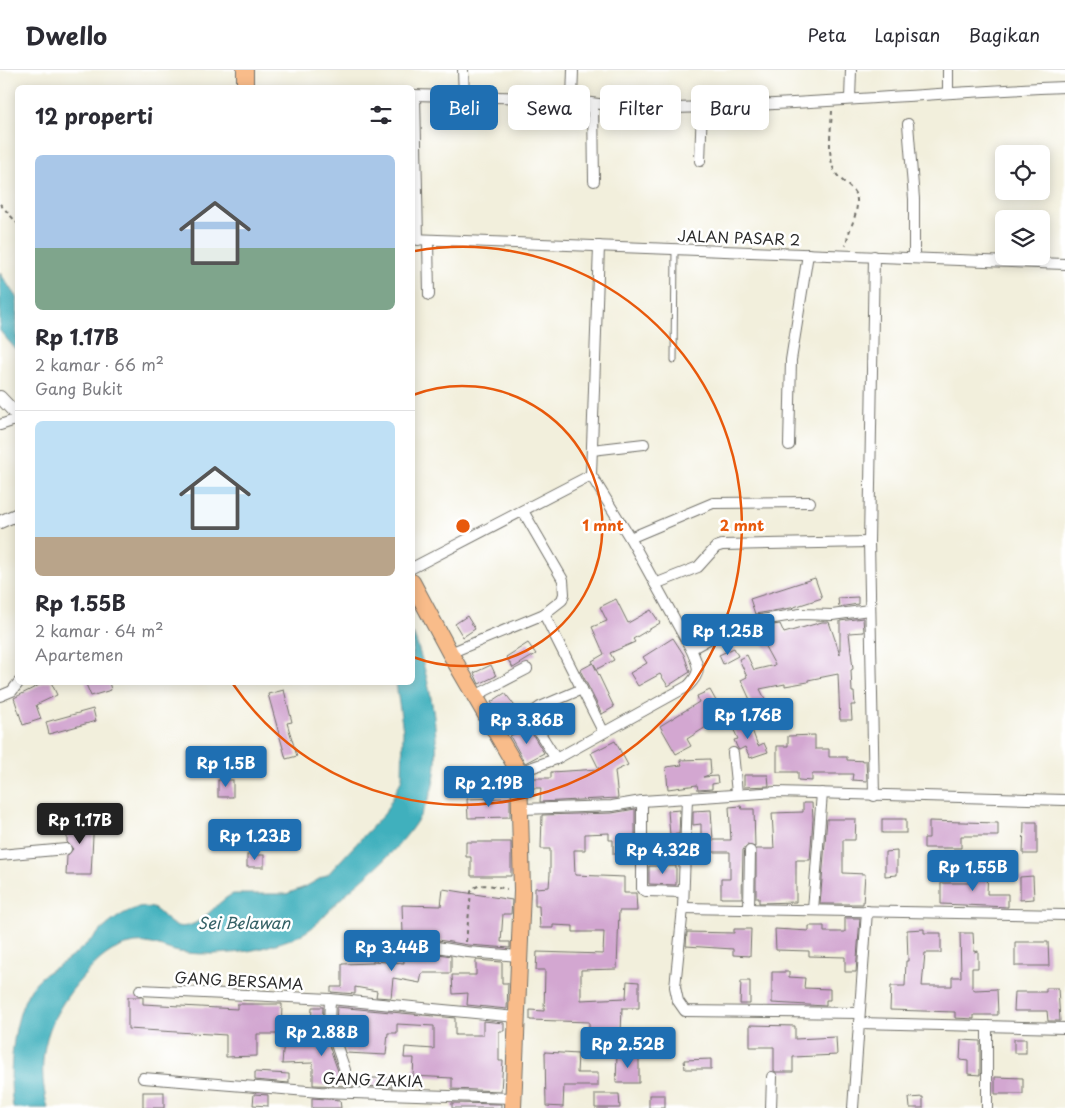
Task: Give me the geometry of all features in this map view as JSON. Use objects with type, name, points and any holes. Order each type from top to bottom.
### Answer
[{"type":"main road","points":[[245,70],[245,85]]},
{"type":"main road","points":[[415,588],[450,653],[519,772],[522,808],[522,891],[513,1103]]},
{"type":"street","points":[[463,70],[464,85]]},
{"type":"street","points":[[572,85],[573,70]]},
{"type":"street","points":[[850,99],[851,70]]},
{"type":"street","points":[[948,70],[948,92]]},
{"type":"street","points":[[769,104],[948,92],[1065,87]]},
{"type":"street","points":[[415,95],[430,95]]},
{"type":"street","points":[[590,103],[691,107]]},
{"type":"street","points":[[594,104],[594,181]]},
{"type":"street","points":[[415,119],[420,240],[429,294]]},
{"type":"street","points":[[908,124],[914,199],[914,258]]},
{"type":"street","points":[[700,162],[701,130]]},
{"type":"street","name":"JALAN PASAR 2","points":[[420,240],[1065,264]]},
{"type":"street","points":[[519,772],[556,758],[688,686],[698,673],[698,668],[690,649],[655,584],[630,538],[591,475],[598,246]]},
{"type":"street","points":[[788,445],[791,360],[808,254]]},
{"type":"street","points":[[874,256],[869,542],[874,796]]},
{"type":"street","points":[[0,397],[15,414]]},
{"type":"street","points":[[0,425],[15,418]]},
{"type":"street","points":[[592,450],[644,444]]},
{"type":"street","points":[[415,566],[591,475]]},
{"type":"street","points":[[630,538],[713,503],[810,502]]},
{"type":"street","points":[[450,653],[544,614],[562,600],[563,580],[523,511]]},
{"type":"street","points":[[0,522],[15,515]]},
{"type":"street","points":[[655,584],[698,567],[716,547],[722,545],[869,542]]},
{"type":"street","points":[[690,649],[736,624],[800,614],[832,615],[869,610]]},
{"type":"street","points":[[544,614],[603,731]]},
{"type":"street","points":[[475,696],[527,669]]},
{"type":"street","points":[[0,696],[12,691],[17,685]]},
{"type":"street","points":[[556,758],[531,719],[532,712],[582,689]]},
{"type":"street","points":[[733,752],[737,793]]},
{"type":"street","points":[[522,808],[612,806],[642,801],[737,793],[822,793],[874,796],[1065,800]]},
{"type":"street","points":[[813,910],[822,793]]},
{"type":"street","points":[[687,798],[683,908],[675,987],[678,1001],[685,1011],[1065,1028]]},
{"type":"street","points":[[642,801],[642,888],[646,891],[683,892]]},
{"type":"street","points":[[0,855],[66,849]]},
{"type":"street","points":[[749,909],[750,851]]},
{"type":"street","points":[[683,908],[1065,915]]},
{"type":"street","points":[[853,1108],[866,911]]},
{"type":"street","points":[[382,938],[465,952],[520,956]]},
{"type":"street","name":"GANG BERSAMA","points":[[140,990],[330,999],[517,1017]]},
{"type":"street","points":[[330,999],[329,1024],[345,1070]]},
{"type":"street","points":[[986,1108],[988,1026]]},
{"type":"street","points":[[771,1108],[772,1077]]},
{"type":"street","name":"GANG ZAKIA","points":[[143,1078],[320,1092],[513,1103]]},
{"type":"lane","points":[[674,360],[675,249]]},
{"type":"path","points":[[832,101],[830,147],[834,170],[840,180],[855,193],[857,200],[844,255]]},
{"type":"path","points":[[0,204],[15,221]]},
{"type":"path","points":[[465,952],[471,892],[474,887],[478,885],[522,891]]},
{"type":"water","points":[[0,273],[15,295],[15,349],[0,331]]},
{"type":"water","name":"Sei Belawan","points":[[415,639],[425,670],[434,713],[436,757],[435,777],[430,795],[415,824],[406,836],[384,860],[314,926],[293,938],[260,949],[212,954],[179,952],[152,944],[135,943],[119,947],[100,959],[71,992],[53,1022],[47,1038],[43,1071],[48,1108],[13,1108],[11,1078],[17,1025],[28,994],[43,975],[74,955],[113,920],[136,908],[153,908],[174,925],[183,927],[198,921],[233,894],[286,894],[305,887],[328,874],[385,813],[402,779],[403,731],[396,685],[415,685]]},
{"type":"building","points":[[815,578],[822,598],[791,608],[755,614],[750,599]]},
{"type":"building","points":[[858,597],[858,604],[839,607],[838,598]]},
{"type":"building","points":[[616,599],[628,623],[651,610],[660,623],[633,639],[635,642],[610,653],[614,660],[597,669],[592,661],[604,654],[592,627],[607,621],[600,607]]},
{"type":"building","points":[[467,616],[475,629],[463,637],[455,624]]},
{"type":"building","points":[[863,618],[864,632],[849,633],[853,669],[851,670],[852,692],[854,692],[855,705],[851,705],[852,720],[840,720],[838,674],[808,680],[808,682],[760,689],[770,709],[757,715],[741,680],[747,677],[739,659],[747,655],[754,670],[775,665],[762,641],[759,643],[753,628],[780,624],[784,633],[822,622],[829,622],[840,654],[840,621]]},
{"type":"building","points":[[673,638],[684,655],[690,672],[668,686],[660,674],[638,686],[630,673],[647,663],[643,657]]},
{"type":"building","points":[[528,643],[536,654],[513,668],[506,657]]},
{"type":"building","points":[[734,648],[738,656],[723,664],[719,655]]},
{"type":"building","points":[[593,663],[614,707],[602,714],[580,670]]},
{"type":"building","points":[[491,665],[496,676],[479,684],[474,673]]},
{"type":"building","points":[[39,685],[52,685],[57,695],[36,705],[41,719],[23,725],[14,698]]},
{"type":"building","points":[[86,685],[110,685],[111,690],[91,696]]},
{"type":"building","points":[[284,690],[292,722],[287,723],[297,756],[286,759],[268,694]]},
{"type":"building","points":[[710,690],[726,719],[712,726],[711,724],[687,739],[691,746],[676,754],[660,726],[699,702],[697,696]]},
{"type":"building","points":[[505,693],[517,709],[502,719],[491,702]]},
{"type":"building","points":[[93,709],[96,721],[49,734],[46,722]]},
{"type":"building","points":[[748,719],[758,746],[764,743],[768,752],[750,758],[745,747],[739,750],[737,747],[734,740],[738,739],[732,726]]},
{"type":"building","points":[[528,727],[544,753],[525,763],[510,736]]},
{"type":"building","points":[[815,735],[815,749],[829,749],[829,757],[847,757],[847,760],[866,761],[867,781],[852,780],[853,774],[812,774],[812,781],[798,780],[798,772],[777,772],[777,746],[788,746],[788,736]]},
{"type":"building","points":[[615,741],[628,765],[615,771],[618,798],[540,802],[541,788],[532,788],[532,778],[551,778],[551,772],[599,769],[591,753]]},
{"type":"building","points":[[710,759],[711,774],[703,777],[717,776],[718,783],[712,784],[712,789],[698,790],[697,785],[668,789],[666,767],[682,765],[680,760]]},
{"type":"building","points":[[744,775],[768,775],[769,786],[744,787]]},
{"type":"building","points":[[218,780],[233,780],[233,797],[218,797]]},
{"type":"building","points":[[510,798],[510,817],[468,818],[467,799]]},
{"type":"building","points":[[803,803],[812,803],[813,819],[810,860],[796,860],[796,902],[759,903],[759,898],[756,898],[756,849],[774,849],[772,813],[803,812]]},
{"type":"building","points":[[741,806],[742,809],[754,809],[755,847],[747,845],[743,850],[742,898],[721,898],[721,879],[730,879],[730,852],[701,852],[701,824],[693,825],[693,811],[711,810],[713,840],[731,840],[729,807]]},
{"type":"building","points":[[635,809],[635,854],[613,854],[613,840],[609,840],[609,833],[585,834],[585,850],[574,850],[575,875],[624,877],[624,893],[636,893],[637,911],[619,911],[617,969],[581,970],[581,1000],[626,998],[627,981],[639,982],[639,1008],[622,1008],[621,1033],[589,1034],[589,1022],[530,1020],[530,1010],[544,1011],[545,970],[536,970],[537,952],[603,954],[604,932],[573,932],[573,926],[553,925],[553,928],[540,928],[539,906],[535,906],[535,888],[549,887],[550,874],[550,849],[541,849],[542,815],[612,813]]},
{"type":"building","points":[[680,810],[679,834],[670,835],[668,811]]},
{"type":"building","points":[[94,816],[91,875],[66,875],[67,856],[73,849],[67,842],[67,817]]},
{"type":"building","points":[[827,819],[856,819],[855,840],[843,840],[843,873],[865,874],[863,904],[820,904]]},
{"type":"building","points":[[882,819],[906,819],[906,833],[882,833]]},
{"type":"building","points":[[929,821],[998,823],[998,836],[961,836],[961,848],[924,848],[924,838],[929,838]]},
{"type":"building","points":[[1024,822],[1037,822],[1037,854],[1023,854]]},
{"type":"building","points":[[466,842],[511,842],[511,876],[471,876],[471,857],[466,857]]},
{"type":"building","points":[[897,851],[897,875],[885,876],[885,852]]},
{"type":"building","points":[[247,855],[264,855],[264,867],[247,867]]},
{"type":"building","points":[[649,866],[676,866],[676,885],[649,884]]},
{"type":"building","points":[[969,868],[988,868],[987,894],[1008,894],[1008,907],[941,904],[941,883],[969,883]]},
{"type":"building","points":[[1033,876],[1034,899],[1020,900],[1020,877]]},
{"type":"building","points":[[443,889],[512,900],[511,914],[503,914],[501,942],[510,942],[510,948],[468,945],[403,934],[402,905],[441,906]]},
{"type":"building","points":[[845,918],[860,918],[856,972],[845,972],[845,957],[809,956],[809,951],[776,950],[775,929],[809,931],[809,926],[824,926],[824,932],[845,932]]},
{"type":"building","points":[[734,929],[751,929],[750,956],[733,955],[733,949],[686,946],[687,932],[734,933]]},
{"type":"building","points":[[924,929],[924,933],[941,933],[941,953],[925,953],[922,986],[952,986],[952,977],[961,977],[960,933],[973,933],[974,952],[978,951],[978,968],[972,968],[972,988],[975,990],[997,989],[998,1015],[974,1015],[974,1019],[955,1018],[955,1012],[890,1010],[891,986],[905,986],[906,961],[908,961],[907,930]]},
{"type":"building","points":[[1015,942],[1048,942],[1049,966],[1015,966]]},
{"type":"building","points":[[403,948],[451,956],[451,973],[422,973],[420,983],[393,978],[391,998],[376,997],[377,991],[355,987],[355,994],[331,992],[331,987],[342,987],[342,964],[373,963],[373,961],[404,963]]},
{"type":"building","points":[[476,960],[502,962],[502,983],[508,983],[507,1009],[467,1005],[468,993],[453,994],[452,975],[476,975]]},
{"type":"building","points":[[772,972],[789,972],[789,977],[805,978],[804,988],[830,989],[830,1000],[826,1000],[826,1006],[772,1003]]},
{"type":"building","points":[[741,981],[750,981],[750,1004],[740,1004]]},
{"type":"building","points":[[1046,988],[1058,988],[1060,1021],[1048,1021],[1047,1011],[1014,1011],[1015,992],[1046,992]]},
{"type":"building","points":[[128,997],[143,997],[143,1004],[237,1009],[237,1004],[282,1004],[281,1034],[257,1034],[257,1056],[226,1057],[226,1035],[128,1029]]},
{"type":"building","points":[[312,1007],[323,1007],[322,1026],[338,1071],[338,1078],[392,1078],[392,1087],[313,1085],[313,1063],[282,1064],[284,1039],[305,1039],[305,1027],[311,1027]]},
{"type":"building","points":[[337,1007],[455,1018],[455,1035],[483,1035],[483,1021],[504,1023],[504,1031],[499,1031],[499,1061],[503,1061],[501,1091],[452,1089],[452,1078],[413,1076],[414,1058],[404,1058],[405,1047],[434,1049],[434,1026],[397,1024],[397,1033],[388,1033],[386,1055],[346,1053],[336,1023]]},
{"type":"building","points":[[750,1025],[795,1026],[795,1039],[836,1037],[837,1055],[793,1057],[793,1072],[776,1072],[774,1071],[774,1047],[750,1047]]},
{"type":"building","points":[[1014,1039],[1026,1039],[1026,1053],[1014,1053]]},
{"type":"building","points":[[961,1040],[980,1041],[980,1075],[968,1074],[968,1061],[960,1060]]},
{"type":"building","points":[[545,1052],[578,1054],[577,1073],[598,1073],[598,1086],[564,1086],[563,1107],[546,1106]]},
{"type":"building","points":[[617,1054],[639,1054],[639,1083],[616,1083]]},
{"type":"building","points":[[711,1059],[711,1069],[685,1069],[684,1060]]},
{"type":"building","points":[[255,1072],[289,1074],[289,1083],[255,1080]]},
{"type":"building","points":[[995,1077],[1023,1078],[1023,1094],[995,1094]]},
{"type":"building","points":[[143,1092],[164,1092],[164,1108],[143,1108]]},
{"type":"building","points":[[254,1094],[268,1095],[268,1106],[253,1105]]},
{"type":"building","points":[[595,1094],[619,1094],[620,1108],[595,1108]]},
{"type":"building","points":[[649,1095],[665,1095],[665,1108],[649,1108]]},
{"type":"building","points":[[923,1097],[923,1108],[910,1108],[909,1098]]},
{"type":"building","points":[[312,1098],[340,1100],[341,1108],[312,1108]]},
{"type":"building","points":[[452,1103],[501,1104],[501,1108],[452,1108]]}]
